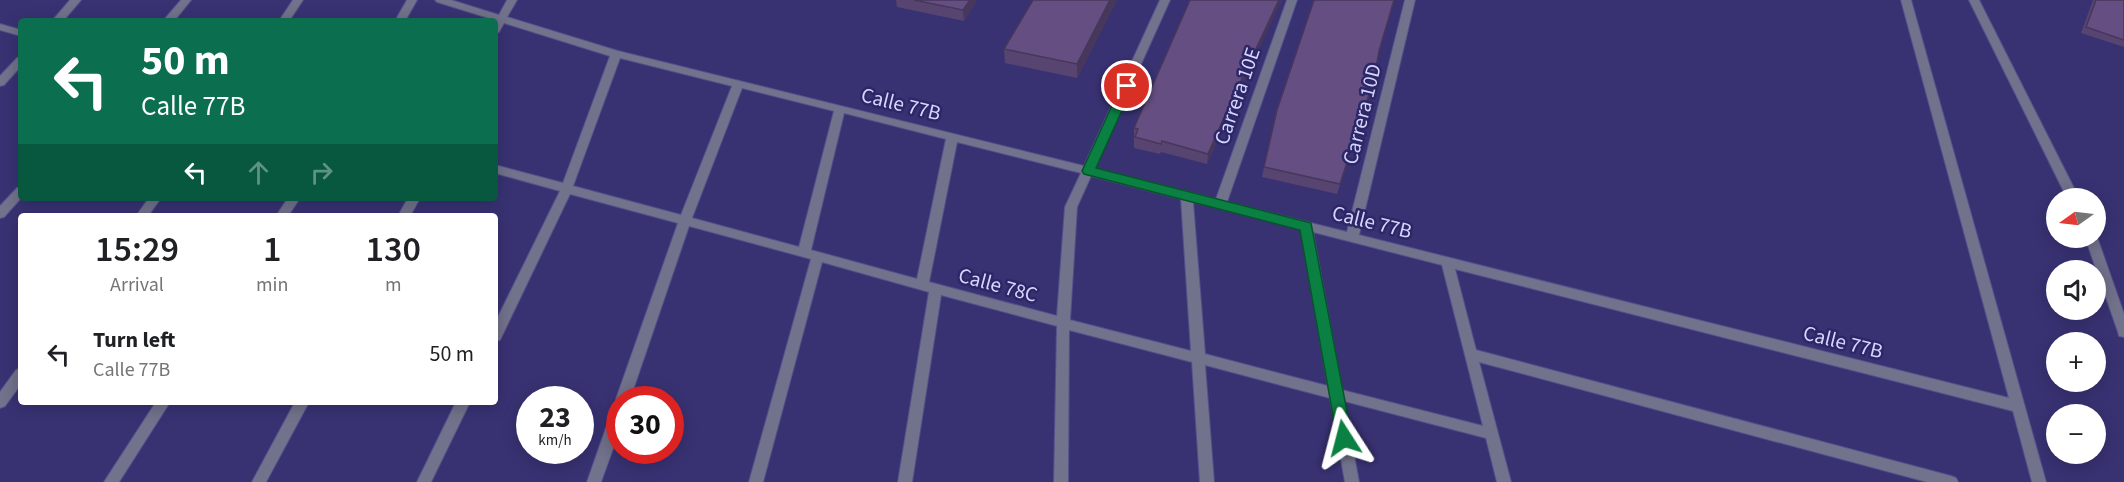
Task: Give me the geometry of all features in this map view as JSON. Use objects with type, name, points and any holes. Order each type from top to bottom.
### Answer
[{"type":"street","points":[[60,18],[76,0]]},
{"type":"street","points":[[171,18],[186,0]]},
{"type":"street","points":[[286,18],[298,0]]},
{"type":"street","points":[[402,18],[412,0]]},
{"type":"street","name":"Calle 77B","points":[[440,0],[616,54],[840,108],[2018,406]]},
{"type":"street","points":[[498,24],[512,0]]},
{"type":"street","points":[[1060,482],[1063,322],[1071,207],[1165,0]]},
{"type":"street","name":"Carrera 10E","points":[[1220,205],[1292,0]]},
{"type":"street","name":"Carrera 10D","points":[[1352,237],[1410,0]]},
{"type":"street","points":[[1906,0],[2039,482]]},
{"type":"street","points":[[1974,0],[2068,188]]},
{"type":"street","points":[[0,27],[18,32]]},
{"type":"street","points":[[498,330],[567,188],[616,54]]},
{"type":"street","points":[[0,82],[18,63]]},
{"type":"street","points":[[628,386],[685,220],[738,84]]},
{"type":"street","points":[[804,252],[840,108]]},
{"type":"street","points":[[922,285],[952,137]]},
{"type":"street","name":"Calle 78C","points":[[498,170],[922,285],[1492,434]]},
{"type":"street","points":[[0,214],[18,193]]},
{"type":"street","points":[[1186,196],[1207,482]]},
{"type":"street","points":[[1306,226],[1352,482]]},
{"type":"street","points":[[2095,248],[2124,332]]},
{"type":"street","points":[[756,482],[818,256]]},
{"type":"street","points":[[1447,261],[1504,482]]},
{"type":"street","points":[[905,482],[936,288]]},
{"type":"street","points":[[1471,354],[1951,482]]},
{"type":"street","points":[[0,402],[18,378]]},
{"type":"street","points":[[111,482],[161,405]]},
{"type":"street","points":[[259,482],[300,405]]},
{"type":"street","points":[[424,482],[462,405]]},
{"type":"street","points":[[594,482],[606,448]]},
{"type":"building","points":[[914,0],[970,0],[963,10]]},
{"type":"building","points":[[1033,0],[1110,0],[1077,64],[1004,49]]},
{"type":"building","points":[[1190,0],[1279,0],[1208,154],[1162,141],[1161,144],[1135,137],[1138,129],[1134,128]]},
{"type":"building","points":[[1314,0],[1394,0],[1379,51],[1374,79],[1340,184],[1264,167],[1277,110]]},
{"type":"building","points":[[2096,0],[2124,0],[2124,40],[2086,27]]},
{"type":"route","points":[[1127,86],[1088,171],[1306,226],[1344,438]]}]
